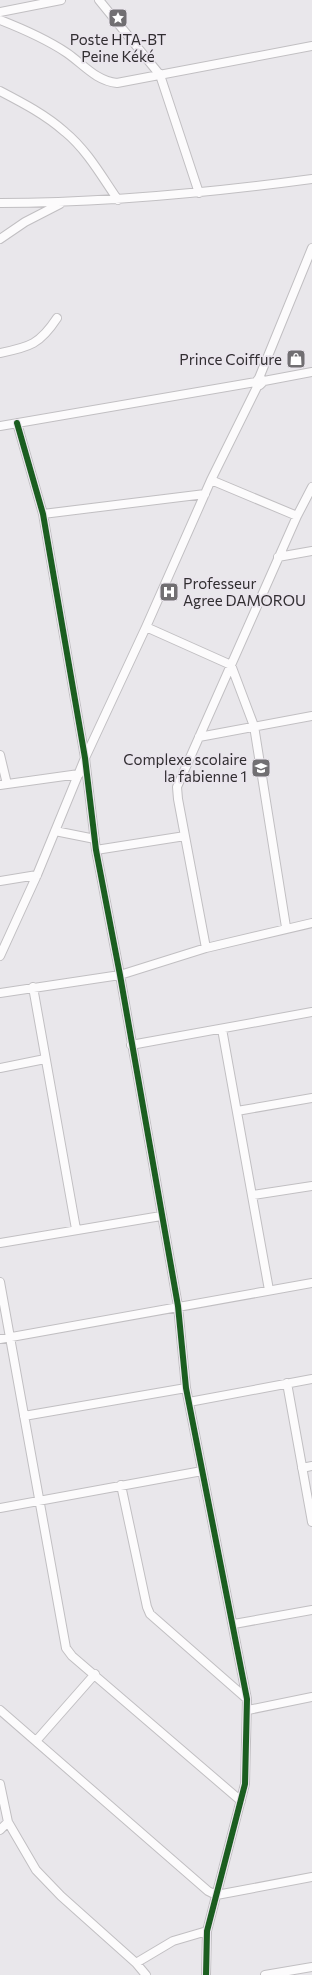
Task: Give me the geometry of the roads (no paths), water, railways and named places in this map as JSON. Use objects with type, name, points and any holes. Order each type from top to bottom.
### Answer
[{"type":"street","points":[[0,12],[61,0]]},
{"type":"street","points":[[99,0],[160,75],[199,193]]},
{"type":"street","points":[[0,20],[38,36],[67,53],[104,81],[116,83],[312,46]]},
{"type":"street","points":[[0,91],[48,118],[66,132],[79,146],[118,200]]},
{"type":"street","points":[[0,203],[61,203],[118,200],[199,193],[312,179]]},
{"type":"street","points":[[0,239],[25,222],[61,203]]},
{"type":"street","points":[[0,956],[37,875],[85,758],[146,627],[211,480],[259,382],[312,248]]},
{"type":"street","points":[[0,353],[25,348],[34,344],[47,332],[57,318]]},
{"type":"street","points":[[0,426],[312,372]]},
{"type":"street","points":[[17,424],[43,514],[85,758],[94,839],[120,975],[131,1045],[178,1306],[186,1388],[234,1624],[247,1699],[248,1710],[245,1784],[207,1931],[206,1975]]},
{"type":"street","points":[[211,480],[297,516]]},
{"type":"street","points":[[206,948],[177,787],[278,557],[312,487]]},
{"type":"street","points":[[43,514],[205,494]]},
{"type":"street","points":[[278,557],[312,551]]},
{"type":"street","points":[[146,627],[231,665],[254,726],[286,927]]},
{"type":"street","points":[[199,737],[312,716]]},
{"type":"street","points":[[0,754],[3,784],[79,774]]},
{"type":"street","points":[[55,831],[94,839]]},
{"type":"street","points":[[96,850],[185,836]]},
{"type":"street","points":[[0,881],[37,875]]},
{"type":"street","points":[[0,992],[120,975],[206,948],[286,927],[312,922]]},
{"type":"street","points":[[33,987],[76,1229]]},
{"type":"street","points":[[131,1045],[312,1012]]},
{"type":"street","points":[[222,1029],[269,1290]]},
{"type":"street","points":[[0,1068],[45,1059]]},
{"type":"street","points":[[236,1111],[312,1098]]},
{"type":"street","points":[[253,1195],[312,1186]]},
{"type":"street","points":[[0,1243],[76,1229],[161,1216]]},
{"type":"street","points":[[0,1282],[64,1643],[72,1656],[95,1674],[241,1801]]},
{"type":"street","points":[[0,1339],[312,1283]]},
{"type":"street","points":[[189,1402],[312,1379]]},
{"type":"street","points":[[287,1383],[312,1522]]},
{"type":"street","points":[[24,1416],[186,1388]]},
{"type":"street","points":[[302,1468],[312,1466]]},
{"type":"street","points":[[0,1508],[202,1471]]},
{"type":"street","points":[[121,1486],[147,1607],[150,1614],[247,1699]]},
{"type":"street","points":[[234,1624],[312,1610]]},
{"type":"street","points":[[36,1741],[95,1674]]},
{"type":"street","points":[[248,1710],[312,1697]]},
{"type":"street","points":[[0,1710],[208,1891],[216,1895],[312,1877]]},
{"type":"street","points":[[0,1784],[8,1822],[25,1854],[46,1882],[136,1963],[146,1975]]},
{"type":"street","points":[[0,1830],[8,1822]]},
{"type":"street","points":[[136,1963],[173,1941],[207,1931]]},
{"type":"street","points":[[265,1975],[297,1973],[312,1967]]},
{"type":"place","name":"Poste HTA-BT Peine Kéké","points":[[118,18]]},
{"type":"place","name":"Prince Coiffure","points":[[296,359]]},
{"type":"place","name":"Professeur Agree DAMOROU","points":[[169,592]]},
{"type":"place","name":"Complexe scolaire la fabienne 1","points":[[261,768]]}]
